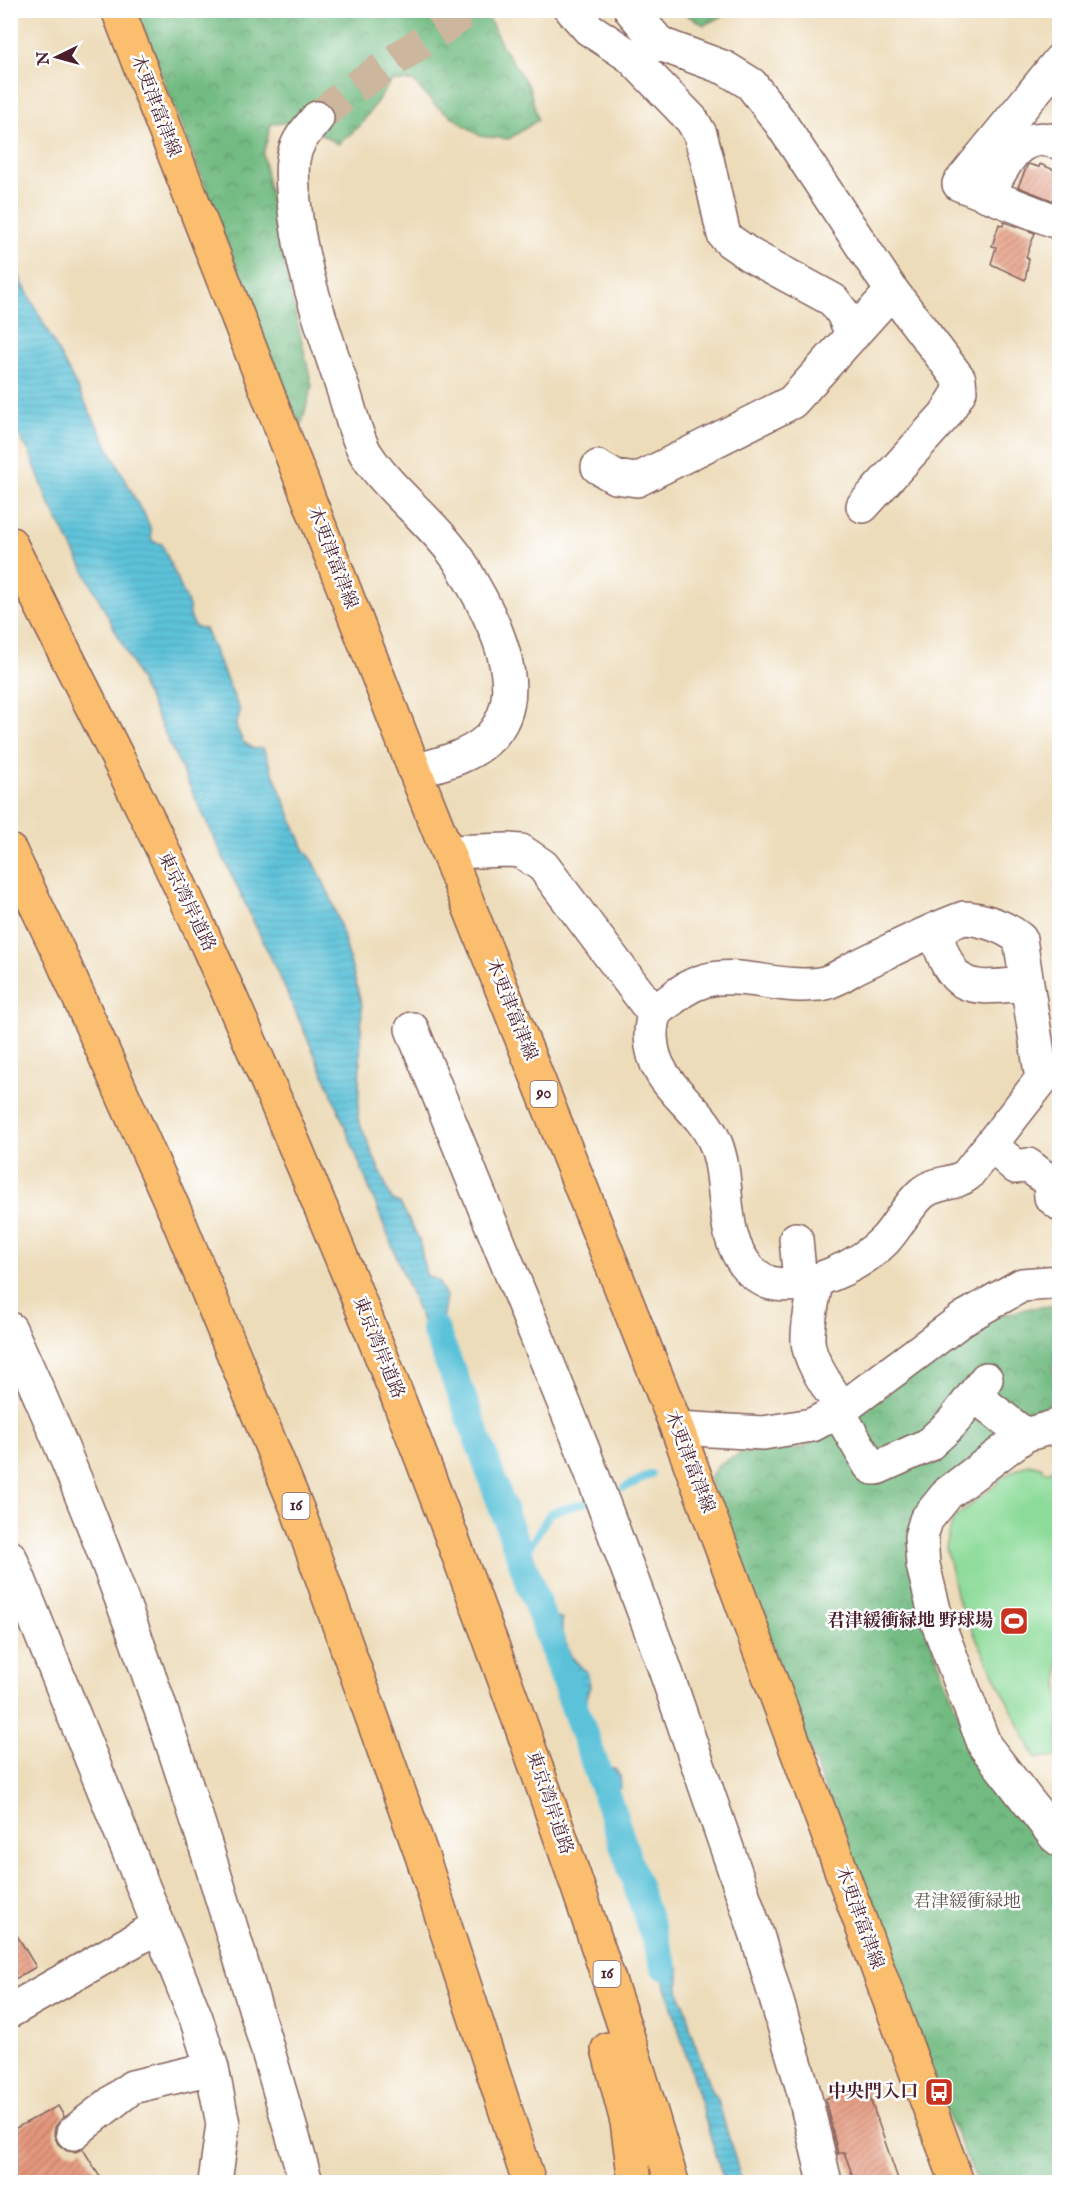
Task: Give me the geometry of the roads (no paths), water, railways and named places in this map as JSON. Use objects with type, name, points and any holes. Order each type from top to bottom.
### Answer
[{"type":"main road","name":"木更津富津線","points":[[118,10],[415,771],[677,1428],[957,2182]]},
{"type":"main road","name":"東京湾岸道路","points":[[10,543],[203,936],[270,1088],[411,1428],[475,1595],[537,1768],[618,2007],[672,2182]]},
{"type":"main road","name":"16","points":[[10,851],[59,953],[176,1214],[298,1511],[422,1856],[529,2182]]},
{"type":"main road","points":[[537,1768],[571,1932],[620,2090],[635,2182]]},
{"type":"street","points":[[572,10],[589,29],[630,56],[692,120],[700,134],[722,227],[730,242],[833,300],[842,312],[853,335]]},
{"type":"street","points":[[632,10],[660,44],[724,68],[751,84],[780,122],[892,291],[959,379],[960,391],[945,415],[863,506]]},
{"type":"street","points":[[1059,60],[958,184],[1059,223]]},
{"type":"street","points":[[317,118],[297,143],[292,163],[295,213],[303,256],[319,316],[356,429],[365,452],[382,474],[454,553],[489,612],[503,650],[508,676],[510,696],[499,723],[486,741],[461,756],[415,771]]},
{"type":"street","points":[[987,195],[1012,153],[1025,142],[1035,138],[1059,143]]},
{"type":"street","points":[[598,466],[615,477],[637,480],[792,402],[892,291]]},
{"type":"street","points":[[448,852],[521,851],[543,866],[654,1014]]},
{"type":"street","points":[[964,918],[977,919],[1013,933],[1020,939],[1042,1079],[967,1175],[960,1181],[931,1187],[921,1194],[884,1241],[829,1277],[786,1284],[771,1284],[764,1281],[747,1267],[739,1254],[729,1227],[721,1158],[714,1139],[705,1125],[664,1079],[656,1065],[651,1047],[654,1014],[681,990],[712,978],[741,976],[788,985],[823,984],[934,930],[964,918]]},
{"type":"street","points":[[934,930],[942,955],[954,974],[964,983],[982,988],[1027,984]]},
{"type":"street","points":[[412,1029],[583,1450],[659,1652],[758,1938],[802,2089],[825,2182]]},
{"type":"street","points":[[990,1145],[1016,1167],[1028,1166],[1050,1182],[1051,1197],[1059,1204]]},
{"type":"street","points":[[796,1239],[799,1270],[811,1281]]},
{"type":"street","points":[[811,1281],[808,1341],[812,1354],[873,1468],[893,1462],[928,1445],[952,1423],[980,1387],[1024,1435]]},
{"type":"street","points":[[677,1428],[763,1433],[812,1425],[840,1410],[964,1318],[1022,1285],[1059,1282]]},
{"type":"street","points":[[10,1329],[44,1402],[119,1590],[208,1852],[248,1980],[306,2182]]},
{"type":"street","points":[[1059,1425],[1024,1435],[948,1493],[926,1520],[921,1537],[923,1565],[936,1618],[985,1746],[1059,1840]]},
{"type":"street","points":[[10,1557],[196,2018],[212,2068],[223,2124],[215,2182]]},
{"type":"street","points":[[10,2011],[159,1926]]},
{"type":"street","points":[[73,2133],[132,2087],[212,2068]]},
{"type":"water","points":[[10,259],[143,511],[150,527],[152,541],[162,544],[189,606],[195,627],[205,629],[240,711],[236,726],[243,742],[254,749],[263,748],[304,849],[314,862],[330,896],[362,1006],[358,1119],[392,1200],[400,1203],[419,1239],[426,1275],[437,1280],[446,1296],[442,1321],[458,1362],[441,1369],[330,1089],[284,986],[125,649],[48,501],[30,453],[11,423]]},
{"type":"water","points":[[529,1584],[541,1586],[551,1616],[562,1619],[562,1633],[571,1656],[588,1674],[590,1687],[586,1697],[587,1708],[600,1743],[599,1751],[604,1768],[615,1769],[620,1776],[621,1786],[612,1796],[610,1806]]},
{"type":"water","points":[[652,1929],[671,1964],[679,1968],[680,1993],[688,2016],[689,2027],[711,2090],[718,2101],[742,2182],[724,2182],[649,1930]]},
{"type":"waterway","points":[[435,1329],[464,1401],[610,1806],[664,1966]]},
{"type":"waterway","points":[[624,1488],[651,1474]]},
{"type":"waterway","points":[[521,1560],[550,1513],[587,1502]]},
{"type":"tunnel","points":[[317,118],[354,88],[469,10]]},
{"type":"place","name":"君津緩衝緑地 野球場","points":[[1014,1621]]},
{"type":"place","name":"中央門入口","points":[[939,2092]]},
{"type":"park label","name":"君津緩衝緑地","points":[[967,1902]]}]
